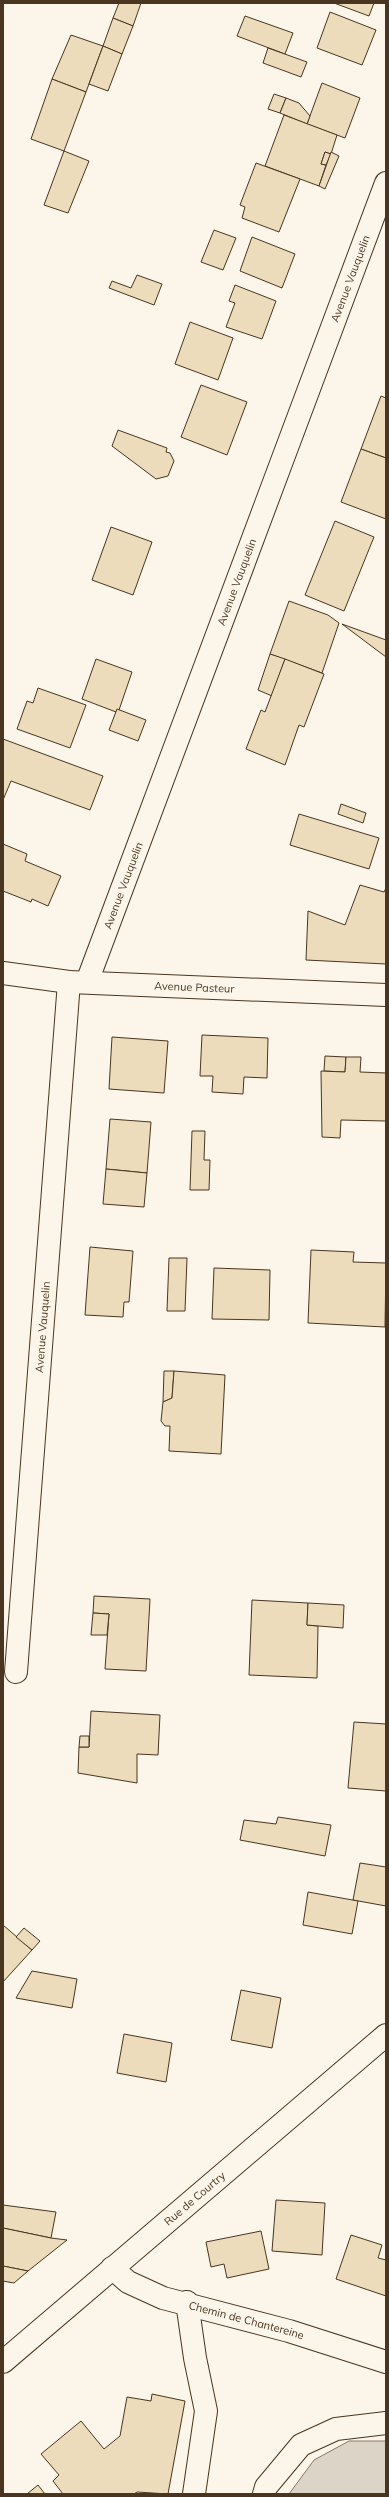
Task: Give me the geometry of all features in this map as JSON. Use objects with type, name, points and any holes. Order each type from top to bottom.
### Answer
[{"type":"street","name":"Avenue Vauquelin","points":[[16,1672],[78,982],[386,183]]},
{"type":"street","name":"Avenue Pasteur","points":[[3,973],[78,982],[386,995]]},
{"type":"street","name":"Rue de Courtry","points":[[3,2362],[386,2035]]},
{"type":"street","name":"Chemin de Chantereine","points":[[112,2268],[128,2282],[163,2298],[187,2302],[289,2330],[386,2362]]},
{"type":"street","points":[[187,2302],[195,2358],[206,2411],[194,2494]]},
{"type":"street","points":[[264,2494],[266,2486],[302,2445],[336,2429],[386,2424]]},
{"type":"shaded area","points":[[349,2441],[386,2441],[386,2494],[289,2494],[314,2460]]},
{"type":"building","points":[[119,3],[141,3],[133,26],[113,18]]},
{"type":"building","points":[[334,3],[374,3],[369,16]]},
{"type":"building","points":[[330,12],[376,30],[362,65],[317,48]]},
{"type":"building","points":[[245,16],[293,33],[285,54],[237,36]]},
{"type":"building","points":[[113,18],[133,26],[122,54],[103,46]]},
{"type":"building","points":[[71,35],[103,46],[86,92],[52,79]]},
{"type":"building","points":[[103,46],[122,54],[108,91],[89,84]]},
{"type":"building","points":[[268,48],[307,62],[301,77],[263,63]]},
{"type":"building","points":[[52,79],[86,92],[64,151],[31,139]]},
{"type":"building","points":[[322,83],[360,98],[345,138],[307,124]]},
{"type":"building","points":[[274,94],[286,98],[280,113],[268,109]]},
{"type":"building","points":[[286,98],[299,103],[310,116],[307,124],[280,113]]},
{"type":"building","points":[[284,115],[337,135],[331,154],[325,152],[321,164],[326,165],[319,186],[265,166]]},
{"type":"building","points":[[64,151],[89,161],[68,213],[44,205]]},
{"type":"building","points":[[325,152],[331,154],[326,165],[321,164]]},
{"type":"building","points":[[331,152],[339,156],[325,189],[319,186]]},
{"type":"building","points":[[256,163],[300,179],[279,232],[242,218],[245,207],[240,205]]},
{"type":"building","points":[[214,230],[236,238],[223,270],[201,262]]},
{"type":"building","points":[[252,237],[295,254],[282,288],[240,271]]},
{"type":"building","points":[[137,275],[162,284],[154,305],[109,288],[112,281],[131,288]]},
{"type":"building","points":[[235,285],[276,301],[262,339],[226,327],[235,303],[229,301]]},
{"type":"building","points":[[190,322],[233,338],[218,380],[175,364]]},
{"type":"building","points":[[201,385],[247,402],[227,455],[181,437]]},
{"type":"building","points":[[381,396],[386,398],[386,458],[361,449]]},
{"type":"building","points":[[118,430],[167,448],[166,452],[170,453],[174,461],[168,476],[156,479],[112,446]]},
{"type":"building","points":[[361,449],[386,458],[386,519],[341,502]]},
{"type":"building","points":[[335,521],[374,537],[344,611],[305,595]]},
{"type":"building","points":[[111,527],[152,542],[133,595],[92,580]]},
{"type":"building","points":[[289,601],[328,615],[339,623],[322,673],[270,654]]},
{"type":"building","points":[[342,624],[386,640],[386,657]]},
{"type":"building","points":[[270,654],[285,659],[272,696],[258,690]]},
{"type":"building","points":[[96,659],[132,672],[119,710],[116,712],[82,699]]},
{"type":"building","points":[[285,659],[324,674],[304,727],[299,725],[285,765],[246,749],[261,710],[265,712]]},
{"type":"building","points":[[38,688],[86,705],[70,748],[17,729],[27,701],[33,703]]},
{"type":"building","points":[[117,709],[146,720],[138,741],[109,730]]},
{"type":"building","points":[[3,739],[103,776],[90,810],[11,781],[3,800]]},
{"type":"building","points":[[341,804],[366,813],[363,823],[338,814]]},
{"type":"building","points":[[299,814],[379,838],[369,869],[290,845]]},
{"type":"building","points":[[3,844],[27,854],[25,861],[61,876],[48,906],[32,899],[31,902],[3,891]]},
{"type":"building","points":[[360,885],[384,892],[386,888],[386,964],[306,960],[308,911],[345,925]]},
{"type":"building","points":[[202,1035],[268,1038],[267,1078],[244,1077],[243,1094],[212,1092],[213,1076],[200,1076]]},
{"type":"building","points":[[112,1037],[168,1041],[164,1093],[109,1089]]},
{"type":"building","points":[[325,1056],[346,1057],[345,1072],[324,1071]]},
{"type":"building","points":[[346,1057],[361,1057],[360,1072],[386,1073],[386,1121],[341,1120],[340,1138],[322,1137],[321,1071],[345,1072]]},
{"type":"building","points":[[110,1119],[151,1122],[147,1173],[106,1169]]},
{"type":"building","points":[[192,1131],[205,1131],[204,1160],[210,1160],[209,1190],[190,1190]]},
{"type":"building","points":[[106,1169],[147,1173],[144,1207],[103,1204]]},
{"type":"building","points":[[90,1247],[133,1251],[129,1302],[124,1302],[123,1317],[85,1315]]},
{"type":"building","points":[[311,1250],[354,1252],[353,1262],[386,1263],[385,1327],[308,1323]]},
{"type":"building","points":[[169,1258],[187,1258],[185,1311],[167,1311]]},
{"type":"building","points":[[214,1268],[270,1270],[269,1320],[212,1319]]},
{"type":"building","points":[[164,1371],[174,1371],[172,1398],[163,1402]]},
{"type":"building","points":[[174,1371],[225,1375],[221,1454],[169,1451],[170,1426],[165,1426],[161,1421],[163,1402],[172,1398]]},
{"type":"building","points":[[94,1596],[150,1599],[146,1671],[105,1669],[109,1614],[93,1613]]},
{"type":"building","points":[[252,1600],[308,1603],[307,1625],[318,1626],[317,1678],[249,1675]]},
{"type":"building","points":[[308,1603],[344,1605],[343,1628],[307,1625]]},
{"type":"building","points":[[93,1613],[109,1614],[107,1635],[91,1635]]},
{"type":"building","points":[[91,1711],[160,1715],[158,1755],[137,1754],[137,1783],[78,1773],[79,1747],[89,1747]]},
{"type":"building","points":[[354,1722],[386,1724],[386,1791],[348,1788]]},
{"type":"building","points":[[80,1736],[89,1736],[89,1747],[79,1747]]},
{"type":"building","points":[[278,1817],[331,1825],[325,1856],[240,1840],[244,1820],[276,1824]]},
{"type":"building","points":[[360,1863],[386,1867],[386,1906],[353,1900]]},
{"type":"building","points":[[308,1892],[358,1901],[352,1934],[303,1925]]},
{"type":"building","points":[[3,1925],[32,1950],[3,1982]]},
{"type":"building","points":[[24,1928],[40,1941],[32,1950],[16,1937]]},
{"type":"building","points":[[32,1971],[77,1979],[72,2008],[16,1998]]},
{"type":"building","points":[[241,1990],[281,1998],[272,2048],[231,2040]]},
{"type":"building","points":[[124,2034],[172,2043],[166,2082],[117,2073]]},
{"type":"building","points":[[276,2200],[325,2203],[322,2255],[272,2251]]},
{"type":"building","points":[[3,2205],[56,2212],[51,2238],[3,2228]]},
{"type":"building","points":[[3,2228],[67,2240],[28,2271],[3,2266]]},
{"type":"building","points":[[261,2231],[269,2269],[227,2278],[224,2264],[211,2267],[206,2242]]},
{"type":"building","points":[[351,2235],[382,2245],[378,2258],[386,2260],[386,2296],[336,2279]]},
{"type":"building","points":[[3,2266],[28,2271],[14,2283],[3,2281]]},
{"type":"building","points":[[152,2394],[185,2401],[168,2494],[137,2492],[134,2494],[63,2494],[53,2481],[59,2475],[41,2454],[81,2421],[104,2449],[120,2436],[127,2397],[151,2401]]},
{"type":"building","points":[[38,2485],[45,2494],[27,2494]]}]
